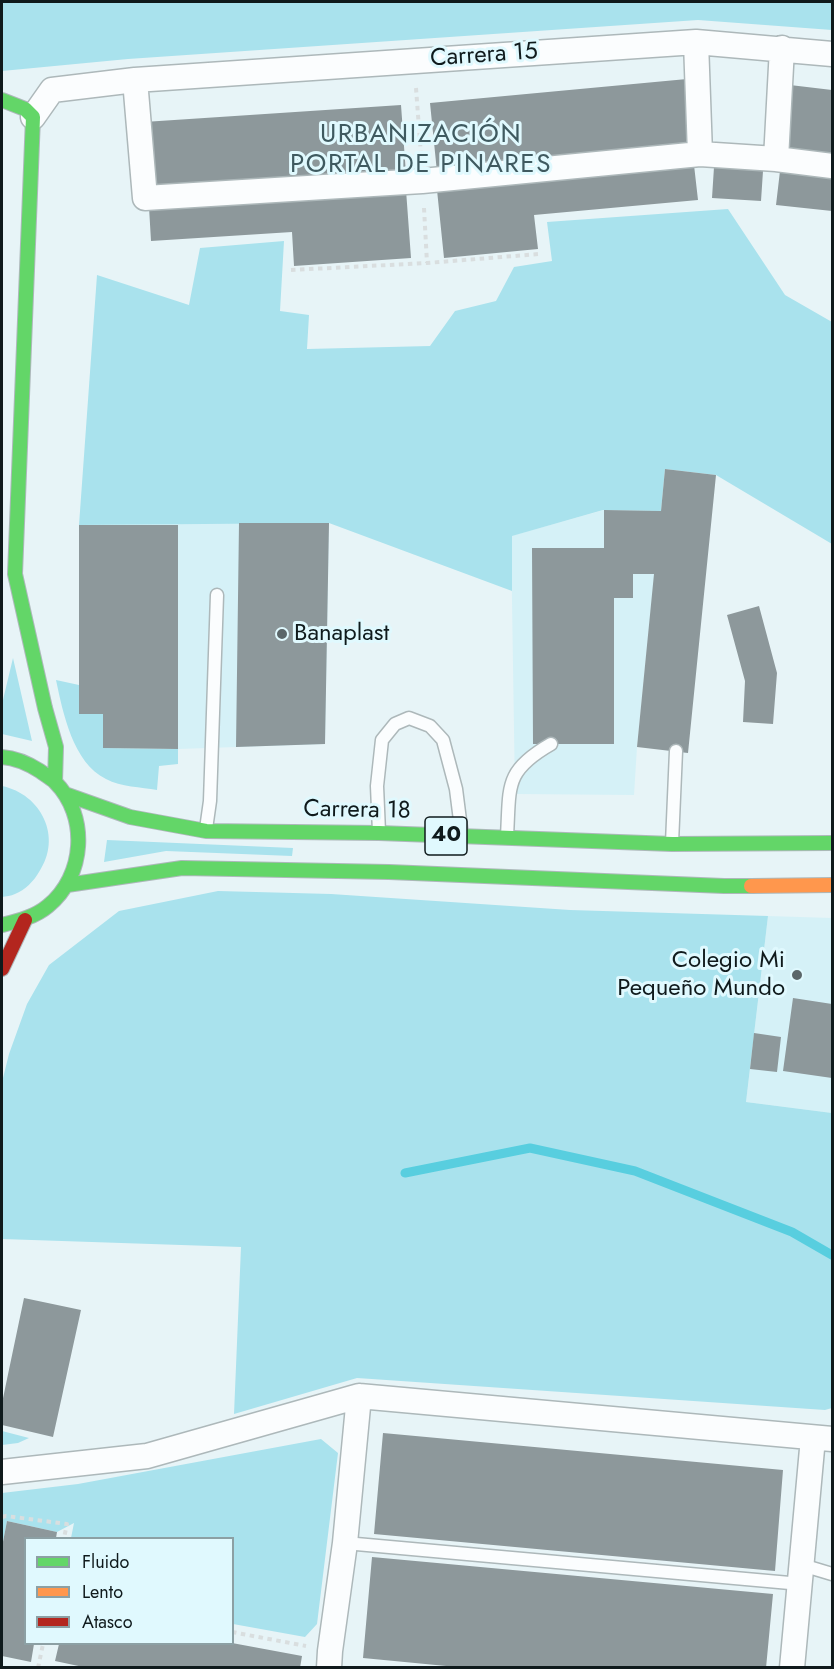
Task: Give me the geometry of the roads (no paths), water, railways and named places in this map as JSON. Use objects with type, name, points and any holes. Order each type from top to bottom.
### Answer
[{"type":"main road","points":[[2,100],[25,109],[33,117],[15,574],[56,747],[56,782]]},
{"type":"main road","points":[[8,596],[15,574]]},
{"type":"main road","points":[[2,757],[33,766],[56,782],[65,794],[77,824],[78,855],[67,885],[49,906],[25,920],[2,925]]},
{"type":"main road","name":"Carrera 18","points":[[65,794],[130,817],[206,831],[379,833],[672,844],[832,843]]},
{"type":"main road","name":"40","points":[[67,885],[182,868],[389,872],[724,886],[832,885]]},
{"type":"main road","points":[[2,969],[25,920]]},
{"type":"street","name":"Carrera 15","points":[[33,117],[52,90],[135,80],[696,42],[832,54]]},
{"type":"street","points":[[696,42],[700,154]]},
{"type":"street","points":[[776,159],[782,48]]},
{"type":"street","points":[[135,80],[145,198],[422,181],[700,154],[776,159],[832,166]]},
{"type":"street","points":[[330,1659],[345,1543],[358,1396]]},
{"type":"street","points":[[2,1472],[147,1456],[358,1396],[823,1439],[802,1575],[792,1668]]},
{"type":"lane","points":[[206,831],[210,801],[217,595]]},
{"type":"lane","points":[[379,833],[377,786],[382,740],[395,724],[409,718],[430,726],[443,740],[456,789],[462,837]]},
{"type":"lane","points":[[507,837],[509,794],[513,777],[523,763],[551,744]]},
{"type":"lane","points":[[672,844],[676,751]]},
{"type":"lane","points":[[345,1543],[802,1575],[832,1574]]},
{"type":"waterway","points":[[405,1173],[530,1148],[635,1171],[792,1232],[832,1255]]},
{"type":"place","name":"Banaplast","points":[[282,634]]},
{"type":"place","name":"Colegio Mi Pequeño Mundo","points":[[797,975]]},
{"type":"district","name":"URBANIZACIÓN PORTAL DE PINARES","points":[[421,151]]}]
